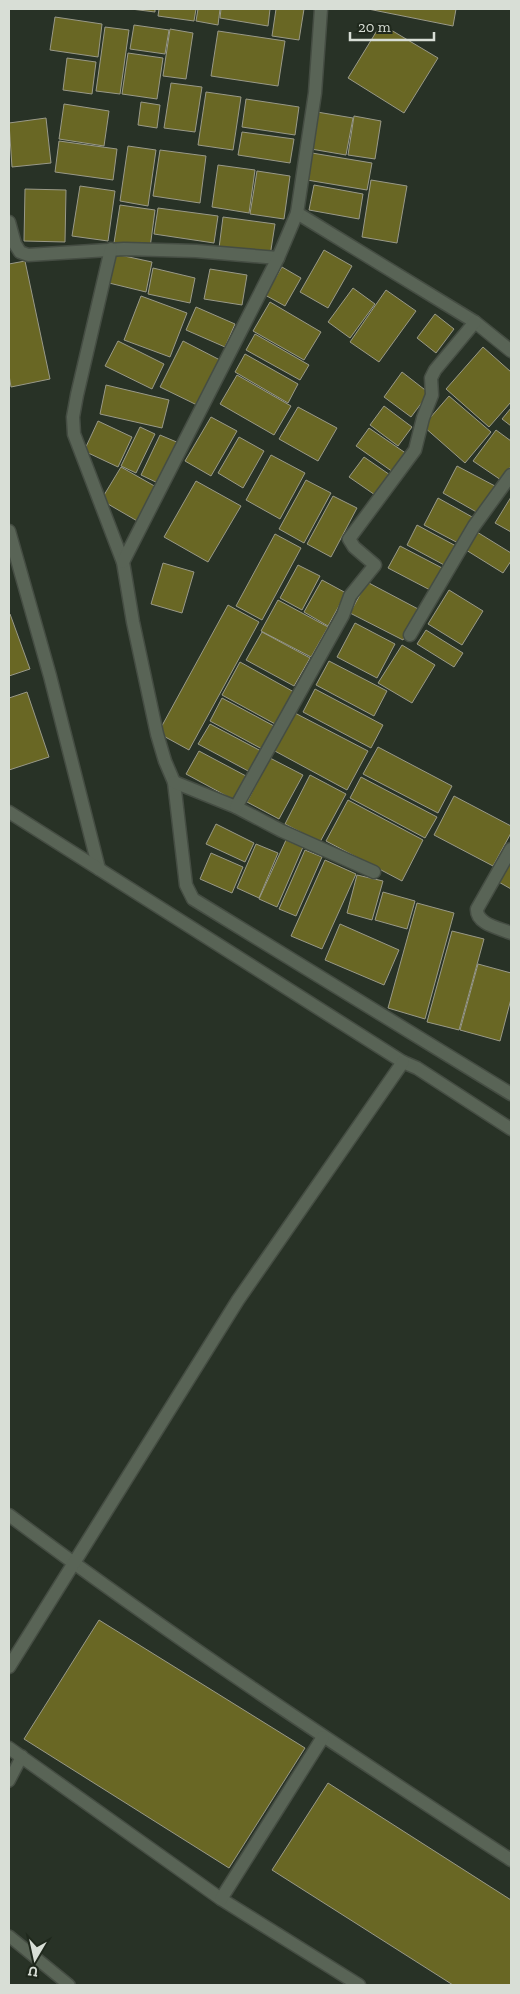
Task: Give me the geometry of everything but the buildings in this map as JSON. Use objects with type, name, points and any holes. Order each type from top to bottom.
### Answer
[{"type":"street","points":[[123,562],[278,258],[297,213],[315,93],[321,9]]},
{"type":"street","points":[[297,213],[475,322],[511,351]]},
{"type":"street","points":[[9,222],[15,244],[20,252],[28,255],[110,249],[196,250],[278,258]]},
{"type":"street","points":[[110,249],[73,417],[74,434],[123,562],[133,622],[157,734],[174,782],[186,885],[193,900],[511,1094]]},
{"type":"street","points":[[236,807],[344,615],[350,596],[375,565],[354,547],[349,538],[415,450],[423,418],[432,395],[431,378],[435,370],[475,322]]},
{"type":"street","points":[[410,635],[474,526],[511,475]]},
{"type":"street","points":[[9,531],[50,676],[99,869]]},
{"type":"street","points":[[174,782],[236,807],[282,831],[374,872]]},
{"type":"street","points":[[9,812],[404,1062],[417,1068],[511,1130]]},
{"type":"street","points":[[511,849],[477,908],[477,915],[480,920],[511,933]]},
{"type":"street","points":[[9,1667],[238,1300],[404,1062]]},
{"type":"street","points":[[9,1515],[74,1564],[323,1737],[511,1860]]},
{"type":"street","points":[[220,1899],[323,1737]]},
{"type":"street","points":[[9,1748],[220,1899],[359,1985]]},
{"type":"lane","points":[[9,1781],[22,1756]]},
{"type":"lane","points":[[9,1936],[69,1985]]}]
